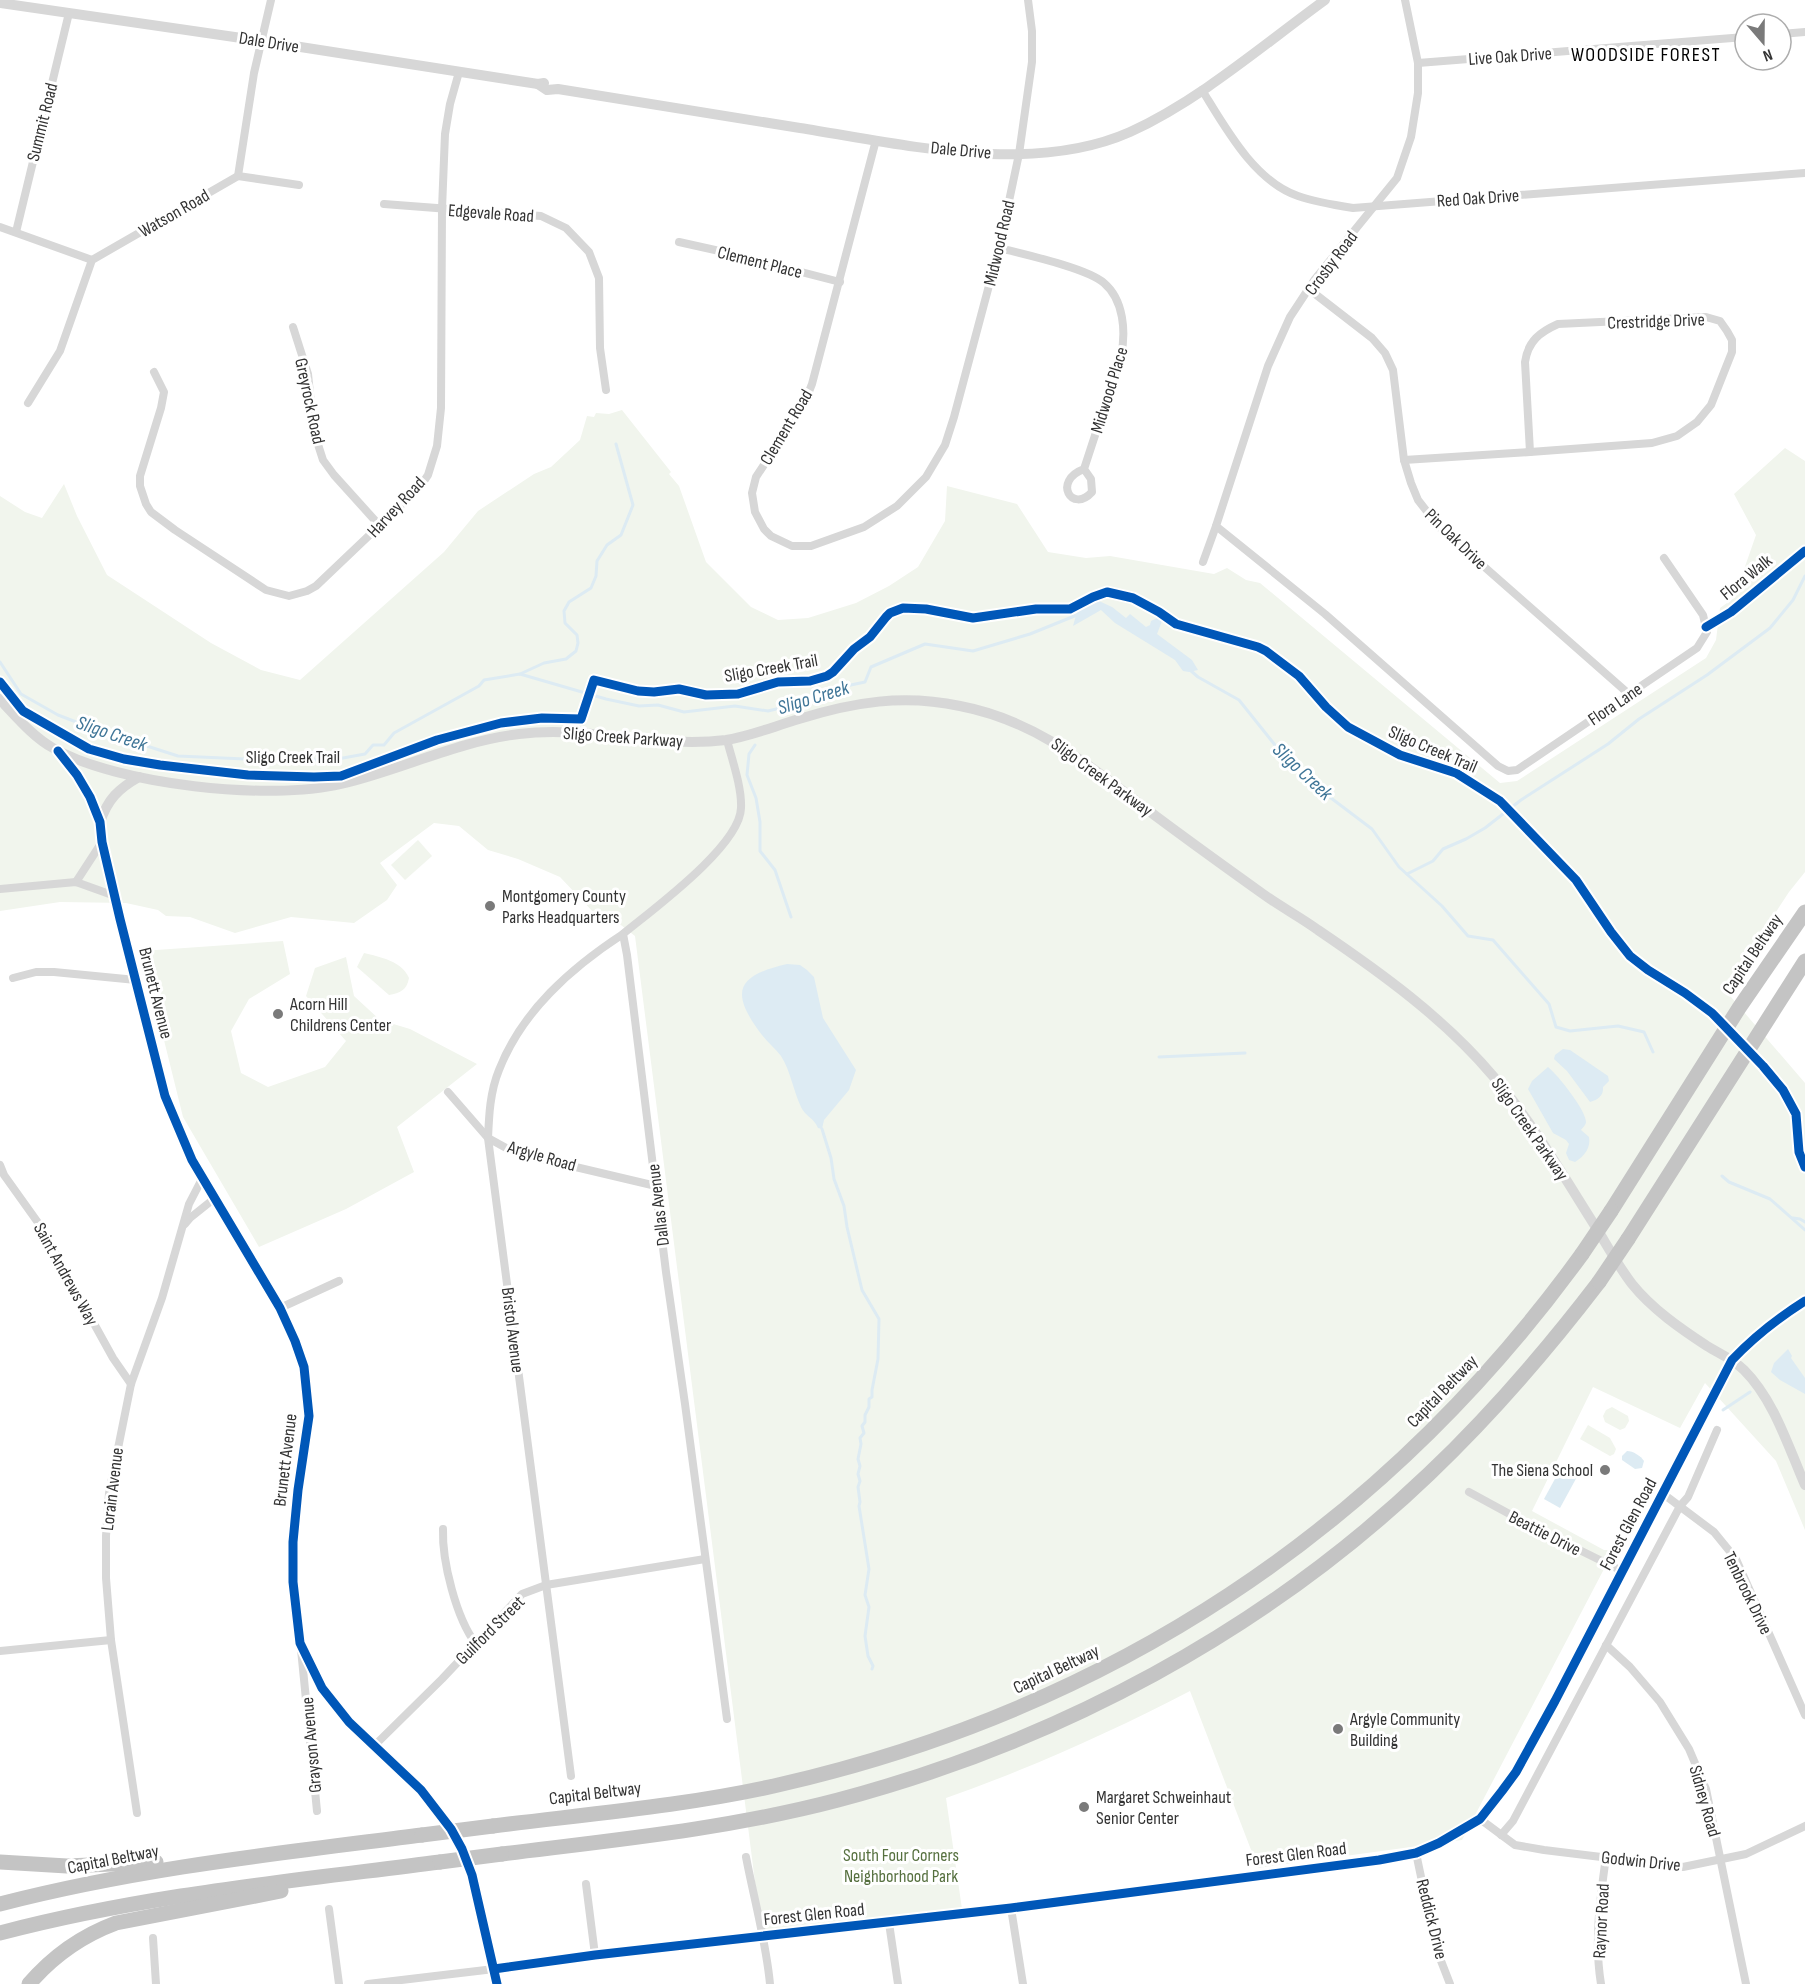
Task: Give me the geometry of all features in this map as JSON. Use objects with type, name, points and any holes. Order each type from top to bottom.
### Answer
[{"type":"highway","name":"Capital Beltway","points":[[0,1904],[110,1878],[237,1859],[703,1799],[775,1786],[891,1755],[958,1733],[1014,1711],[1123,1658],[1170,1632],[1248,1583],[1318,1532],[1365,1493],[1462,1401],[1547,1303],[1582,1254],[1739,1008],[1805,912]]},
{"type":"highway","points":[[0,1933],[115,1906],[175,1896],[706,1827],[779,1814],[900,1782],[986,1752],[1080,1712],[1136,1684],[1186,1656],[1255,1612],[1335,1554],[1428,1476],[1481,1422],[1532,1366],[1599,1282],[1805,961]]},
{"type":"highway","points":[[0,1862],[67,1866],[237,1859]]},
{"type":"highway","points":[[29,1984],[75,1942],[94,1931],[116,1923],[440,1862]]},
{"type":"street","points":[[271,0],[254,73],[238,176],[298,185]]},
{"type":"street","name":"Midwood Road","points":[[926,477],[945,445],[954,417],[999,248],[1019,154],[1032,62],[1032,31],[1028,0]]},
{"type":"street","name":"Dale Drive","points":[[0,3],[538,84],[547,90],[558,89],[948,151],[1039,154],[1097,143],[1129,132],[1177,108],[1324,0]]},
{"type":"street","name":"Crosby Road","points":[[1203,562],[1268,366],[1290,318],[1316,279],[1397,178],[1412,137],[1418,93],[1418,63],[1405,0]]},
{"type":"street","name":"Summit Road","points":[[16,232],[69,13]]},
{"type":"street","name":"Live Oak Drive","points":[[1418,63],[1733,38]]},
{"type":"street","name":"Harvey Road","points":[[154,372],[164,392],[140,476],[140,486],[151,512],[266,590],[289,596],[316,586],[424,481],[437,446],[441,408],[442,209],[446,134],[450,104],[459,72]]},
{"type":"street","name":"Red Oak Drive","points":[[1202,90],[1243,154],[1274,183],[1295,196],[1353,208],[1805,173]]},
{"type":"street","name":"Clement Road","points":[[876,140],[812,384],[804,404],[756,477],[752,493],[755,513],[771,536],[792,546],[812,546],[864,527],[897,507],[926,477]]},
{"type":"street","name":"Watson Road","points":[[92,260],[238,176]]},
{"type":"street","name":"Edgevale Road","points":[[384,204],[542,216],[566,228],[589,252],[599,278],[600,348],[606,390]]},
{"type":"street","points":[[0,227],[92,260],[60,351],[28,403]]},
{"type":"street","name":"Clement Place","points":[[679,242],[840,282]]},
{"type":"street","name":"Midwood Place","points":[[999,248],[1051,261],[1104,282],[1123,316],[1125,340],[1121,356],[1084,469]]},
{"type":"street","name":"Pin Oak Drive","points":[[1310,290],[1372,338],[1385,353],[1393,370],[1404,460],[1418,500],[1439,527],[1630,695]]},
{"type":"street","name":"Crestridge Drive","points":[[1404,460],[1530,452],[1652,442],[1677,436],[1697,422],[1711,405],[1732,352],[1732,340],[1727,331],[1719,321],[1706,317],[1558,324],[1542,331],[1527,352],[1525,362],[1530,452]]},
{"type":"street","name":"Greyrock Road","points":[[293,327],[308,374],[314,432],[323,460],[380,526]]},
{"type":"street","name":"Flora Lane","points":[[1216,526],[1325,614],[1498,766],[1508,771],[1517,770],[1697,648],[1707,632],[1703,615],[1664,558]]},
{"type":"street","name":"Sligo Creek Parkway","points":[[0,699],[40,740],[58,751],[89,764],[172,783],[228,789],[300,790],[347,782],[473,743],[519,734],[558,732],[681,741],[727,740],[868,701],[908,700],[960,706],[1004,718],[1053,741],[1085,762],[1276,904],[1316,928],[1411,998],[1458,1038],[1520,1108],[1632,1284],[1677,1326],[1732,1359],[1748,1373],[1766,1399],[1805,1485]]},
{"type":"street","points":[[623,934],[693,874],[724,845],[735,830],[741,809],[727,740]]},
{"type":"street","name":"Brunett Avenue","points":[[58,751],[90,797],[100,822],[102,842],[165,1096],[192,1160],[280,1308],[304,1367],[309,1416],[292,1542],[293,1582],[300,1643],[322,1688],[349,1722],[421,1790],[451,1829],[472,1875],[497,1984]]},
{"type":"street","points":[[100,822],[105,807],[114,795],[139,777]]},
{"type":"street","points":[[76,882],[102,842]]},
{"type":"street","points":[[0,889],[76,882],[115,896]]},
{"type":"street","name":"Bristol Avenue","points":[[571,1776],[488,1138],[492,1092],[498,1071],[525,1020],[545,998],[594,953],[623,934]]},
{"type":"street","name":"Dallas Avenue","points":[[623,934],[727,1719]]},
{"type":"street","points":[[13,978],[36,972],[54,972],[136,980]]},
{"type":"street","name":"Argyle Road","points":[[448,1092],[488,1138],[508,1149],[656,1186]]},
{"type":"street","name":"Saint Andrews Way","points":[[0,1166],[39,1224],[113,1358],[131,1384]]},
{"type":"street","points":[[0,1185],[4,1175]]},
{"type":"street","name":"Lorain Avenue","points":[[137,1813],[111,1640],[106,1578],[109,1493],[131,1384],[162,1298],[189,1204],[203,1177]]},
{"type":"street","points":[[181,1229],[190,1218],[215,1198]]},
{"type":"street","points":[[280,1308],[339,1281]]},
{"type":"street","name":"Forest Glen Road","points":[[368,1984],[595,1955],[889,1923],[1379,1860],[1416,1853],[1439,1843],[1480,1819],[1516,1772],[1732,1359],[1777,1319],[1805,1301]]},
{"type":"street","name":"Forest Glen Road","points":[[1501,1834],[1513,1821],[1680,1506],[1688,1497],[1717,1430]]},
{"type":"street","name":"Beattie Drive","points":[[1469,1492],[1622,1571]]},
{"type":"street","name":"Tenbrook Drive","points":[[1662,1493],[1714,1532],[1736,1559],[1805,1715]]},
{"type":"street","points":[[443,1529],[442,1543],[460,1616],[466,1631],[476,1644]]},
{"type":"street","name":"Guilford Street","points":[[375,1745],[476,1644],[522,1594],[546,1585],[705,1559]]},
{"type":"street","points":[[0,1651],[111,1640]]},
{"type":"street","name":"Grayson Avenue","points":[[300,1643],[317,1811]]},
{"type":"street","name":"Sidney Road","points":[[1606,1645],[1630,1666],[1660,1702],[1689,1749],[1706,1789],[1746,1984]]},
{"type":"street","name":"Godwin Drive","points":[[1480,1819],[1515,1845],[1683,1867],[1746,1854],[1805,1826]]},
{"type":"street","name":"Reddick Drive","points":[[1416,1853],[1436,1948],[1450,1984]]},
{"type":"street","points":[[746,1857],[766,1950],[770,1984]]},
{"type":"street","name":"Raynor Road","points":[[1601,1984],[1598,1967],[1599,1913],[1606,1857]]},
{"type":"street","points":[[586,1884],[595,1955]]},
{"type":"street","points":[[1011,1908],[1023,1984]]},
{"type":"street","points":[[329,1909],[339,1984]]},
{"type":"street","points":[[889,1923],[898,1984]]},
{"type":"street","points":[[153,1938],[156,1984]]},
{"type":"green space","name":"South Four Corners Neighborhood Park","points":[[622,410],[671,472],[669,474],[679,486],[706,562],[751,607],[778,620],[808,618],[856,603],[889,586],[918,567],[945,521],[947,486],[1017,504],[1048,552],[1086,558],[1110,556],[1214,574],[1227,568],[1246,580],[1260,583],[1500,783],[1517,781],[1706,658],[1716,640],[1720,608],[1734,598],[1756,535],[1734,494],[1785,448],[1805,461],[1805,872],[1789,892],[1725,990],[1805,1083],[1805,1530],[1776,1461],[1705,1383],[1680,1428],[1593,1387],[1532,1511],[1604,1550],[1615,1548],[1462,1840],[1258,1868],[1190,1691],[1070,1749],[946,1798],[962,1909],[762,1937],[635,936],[617,922],[595,914],[560,877],[518,859],[488,850],[459,826],[434,823],[380,863],[397,885],[387,900],[354,923],[291,917],[235,933],[190,917],[166,916],[158,910],[126,903],[60,902],[0,911],[0,496],[25,512],[42,518],[64,484],[77,516],[107,575],[211,643],[261,670],[300,680],[444,552],[478,511],[534,474],[551,467],[580,440],[587,416],[594,417],[596,413],[609,414]]},
{"type":"green space","points":[[418,840],[432,856],[405,880],[391,865]]},
{"type":"green space","points":[[283,941],[290,974],[249,999],[231,1031],[241,1073],[268,1087],[325,1067],[346,1041],[306,996],[315,968],[346,957],[354,996],[380,1020],[410,1029],[477,1064],[397,1127],[414,1172],[346,1209],[259,1247],[183,1117],[142,951]]},
{"type":"green space","points":[[364,953],[401,967],[409,978],[405,988],[389,995],[357,967]]},
{"type":"green space","points":[[1612,1407],[1628,1416],[1629,1421],[1625,1428],[1620,1430],[1605,1422],[1603,1416],[1606,1410]]},
{"type":"green space","points":[[1588,1425],[1610,1438],[1616,1449],[1614,1454],[1610,1456],[1580,1439]]},
{"type":"shaded area","points":[[1099,601],[1112,607],[1126,618],[1130,614],[1146,627],[1159,617],[1162,621],[1157,634],[1192,660],[1198,670],[1183,671],[1175,660],[1115,623],[1101,610],[1073,626],[1077,612]]},
{"type":"shaded area","points":[[787,964],[800,965],[814,977],[823,1018],[856,1070],[849,1090],[824,1120],[822,1129],[818,1128],[803,1110],[781,1056],[764,1038],[752,1020],[742,997],[743,988],[757,974]]},
{"type":"shaded area","points":[[1563,1049],[1570,1050],[1608,1076],[1609,1081],[1598,1098],[1590,1102],[1567,1071],[1554,1059],[1555,1055]]},
{"type":"shaded area","points":[[1548,1067],[1558,1077],[1585,1116],[1586,1123],[1581,1130],[1589,1137],[1589,1144],[1582,1157],[1575,1162],[1569,1160],[1566,1153],[1569,1144],[1553,1133],[1528,1089],[1532,1081]]},
{"type":"shaded area","points":[[1788,1349],[1791,1358],[1805,1378],[1805,1394],[1780,1380],[1771,1372],[1774,1363]]},
{"type":"shaded area","points":[[1627,1451],[1643,1459],[1642,1468],[1635,1469],[1622,1460],[1622,1456]]},
{"type":"shaded area","points":[[1562,1466],[1578,1475],[1560,1508],[1544,1499]]},
{"type":"waterway","points":[[520,674],[544,663],[566,659],[576,651],[577,635],[565,623],[564,611],[569,602],[591,588],[596,576],[597,561],[607,545],[621,535],[633,505],[616,444]]},
{"type":"waterway","points":[[1407,874],[1433,861],[1443,849],[1485,828],[1521,800],[1608,744],[1639,719],[1707,675],[1770,628],[1793,600],[1805,576]]},
{"type":"waterway","name":"Sligo Creek","points":[[0,662],[21,694],[58,715],[178,756],[332,760],[365,754],[373,745],[384,745],[394,733],[479,686],[484,680],[520,674],[606,699],[639,706],[658,705],[684,712],[735,706],[768,711],[805,702],[832,689],[865,682],[871,667],[925,644],[973,651],[1030,634],[1077,615]]},
{"type":"waterway","name":"Sligo Creek","points":[[1190,670],[1239,700],[1275,745],[1323,792],[1372,829],[1399,867],[1442,906],[1468,936],[1493,940],[1549,1004],[1556,1027],[1570,1031],[1618,1026],[1644,1032],[1653,1052]]},
{"type":"waterway","points":[[755,745],[749,754],[747,775],[756,798],[760,822],[760,851],[775,870],[791,917]]},
{"type":"waterway","points":[[1159,1057],[1245,1053]]},
{"type":"waterway","points":[[822,1129],[831,1158],[834,1179],[844,1206],[862,1290],[879,1319],[878,1359],[872,1397],[869,1399],[869,1407],[862,1426],[864,1433],[860,1438],[858,1459],[860,1466],[859,1506],[869,1569],[865,1595],[869,1607],[865,1636],[872,1669]]},
{"type":"waterway","points":[[1722,1176],[1729,1182],[1770,1199],[1805,1230]]},
{"type":"waterway","points":[[1793,1218],[1805,1222]]},
{"type":"waterway","points":[[1723,1410],[1750,1392]]},
{"type":"cycle path","name":"Flora Walk","points":[[1706,627],[1731,612],[1805,551]]},
{"type":"cycle path","name":"Sligo Creek Trail","points":[[0,682],[23,711],[89,749],[124,759],[248,775],[341,776],[437,740],[501,723],[542,718],[581,719],[594,680],[638,691],[679,689],[706,695],[738,694],[778,682],[810,681],[827,676],[854,649],[870,637],[890,613],[903,608],[926,609],[973,618],[1036,609],[1070,609],[1107,592],[1133,598],[1176,624],[1266,651],[1299,676],[1326,707],[1348,727],[1400,755],[1456,773],[1500,801],[1576,880],[1630,956],[1712,1013],[1763,1066],[1783,1090],[1796,1114],[1799,1152],[1805,1167]]},
{"type":"cycle path","points":[[58,751],[77,775],[90,797],[100,822],[102,842],[120,919],[165,1096],[192,1160],[280,1308],[304,1367],[309,1416],[293,1542],[293,1582],[300,1643],[322,1688],[349,1722],[421,1790],[451,1829],[472,1875],[497,1984]]},
{"type":"cycle path","points":[[494,1969],[595,1955],[1011,1908],[1379,1860],[1416,1853],[1439,1843],[1480,1819],[1516,1772],[1732,1360],[1767,1328],[1805,1301]]},
{"type":"place","name":"Montgomery County Parks Headquarters","points":[[490,906]]},
{"type":"place","name":"Acorn Hill Childrens Center","points":[[278,1014]]},
{"type":"place","name":"The Siena School","points":[[1605,1470]]},
{"type":"place","name":"Argyle Community Building","points":[[1338,1729]]},
{"type":"place","name":"Margaret Schweinhaut Senior Center","points":[[1084,1807]]},
{"type":"district","name":"WOODSIDE FOREST","points":[[1646,54]]}]
